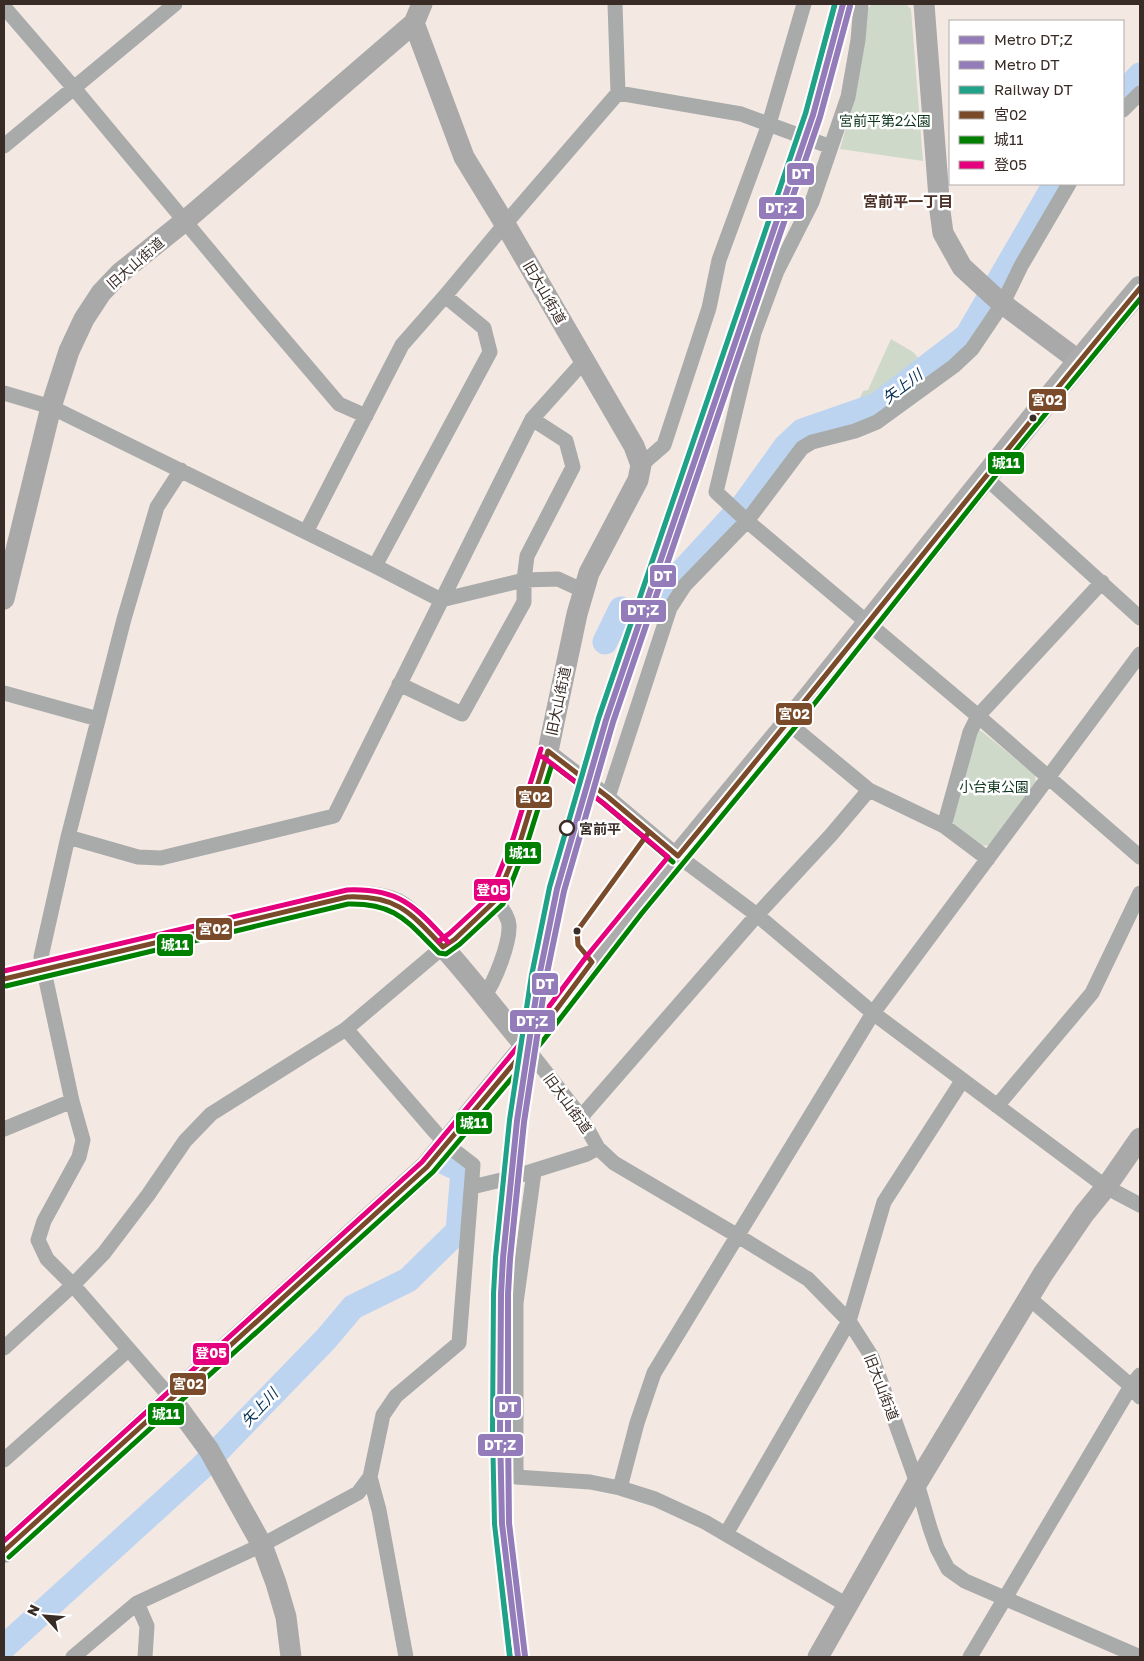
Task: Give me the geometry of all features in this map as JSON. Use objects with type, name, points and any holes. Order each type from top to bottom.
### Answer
[{"type":"main road","points":[[4,1551],[427,1167],[536,1037],[592,962],[1140,288]]},
{"type":"street","points":[[4,146],[175,4]]},
{"type":"street","name":"旧大山街道","points":[[4,598],[52,407],[69,351],[84,319],[101,293],[120,273],[186,220],[414,24],[422,4]]},
{"type":"street","points":[[306,532],[402,344],[618,93],[615,4]]},
{"type":"street","points":[[641,465],[664,445],[709,308],[719,260],[774,126],[804,4]]},
{"type":"street","points":[[861,4],[858,40],[848,97],[826,146],[812,202],[776,271],[754,333],[716,492],[1140,857]]},
{"type":"street","points":[[924,4],[943,233],[962,267],[996,298],[1079,361]]},
{"type":"street","points":[[4,7],[340,404],[366,416]]},
{"type":"street","name":"旧大山街道","points":[[414,24],[464,157],[585,360],[634,446],[641,465],[638,480],[589,574],[577,614],[548,750],[520,842],[496,900],[455,939],[443,947],[581,1117],[598,1148],[614,1163],[808,1279],[850,1321],[872,1357],[917,1483],[930,1528],[948,1569],[965,1581],[1140,1657]]},
{"type":"street","points":[[1124,109],[1140,92]]},
{"type":"street","points":[[618,93],[741,114],[826,146]]},
{"type":"street","points":[[608,797],[670,608],[685,585],[740,514],[802,448],[812,442],[855,431],[877,422],[954,366],[972,349],[996,298],[1021,266],[1068,185]]},
{"type":"street","points":[[375,566],[490,352],[484,328],[445,296]]},
{"type":"street","points":[[68,837],[138,857],[161,858],[334,816],[532,419],[585,360]]},
{"type":"street","points":[[4,393],[52,407],[441,600],[524,580],[558,579],[584,592]]},
{"type":"street","points":[[399,684],[462,714],[524,602],[527,556],[573,466],[566,441],[532,419]]},
{"type":"street","points":[[181,470],[157,506],[124,620],[68,837],[41,957],[72,1101],[83,1140],[79,1157],[44,1221],[38,1240],[47,1259],[73,1285],[171,1398],[209,1450],[262,1545],[286,1617],[291,1657]]},
{"type":"street","points":[[986,478],[1140,618]]},
{"type":"street","points":[[944,826],[970,732],[978,716],[1102,582]]},
{"type":"street","points":[[620,1488],[637,1423],[654,1373],[873,1013],[1140,654]]},
{"type":"street","points":[[4,693],[98,719]]},
{"type":"street","points":[[788,723],[869,790],[944,826],[988,859]]},
{"type":"street","points":[[548,750],[574,771]]},
{"type":"street","points":[[590,782],[678,856],[757,915],[873,1013],[1106,1187],[1140,1205]]},
{"type":"street","points":[[581,1117],[869,790]]},
{"type":"street","points":[[997,1106],[1092,993],[1140,893]]},
{"type":"street","points":[[4,979],[347,897],[381,898],[397,904],[417,920],[443,947],[346,1029],[211,1114],[185,1141],[148,1195],[104,1253],[73,1285],[4,1348]]},
{"type":"street","points":[[484,996],[491,986],[500,962],[509,925],[506,914],[496,900]]},
{"type":"street","points":[[74,1657],[137,1603],[262,1545],[358,1493],[370,1476],[383,1415],[396,1396],[460,1343],[473,1165],[447,1144],[346,1029]]},
{"type":"street","points":[[726,1534],[850,1321],[884,1202],[962,1081]]},
{"type":"street","points":[[4,1128],[72,1101]]},
{"type":"street","points":[[818,1657],[917,1483],[1043,1274],[1140,1138]]},
{"type":"street","points":[[598,1148],[587,1154],[527,1174],[516,1303],[516,1477],[590,1482],[620,1488],[655,1499],[705,1522],[847,1605]]},
{"type":"street","points":[[472,1187],[501,1180]]},
{"type":"street","points":[[970,1657],[1004,1598],[1137,1386],[1029,1298]]},
{"type":"street","points":[[4,1460],[128,1350]]},
{"type":"street","points":[[370,1476],[379,1510],[406,1657]]},
{"type":"street","points":[[137,1603],[147,1626],[145,1657]]},
{"type":"green space","name":"宮前平第2公園","points":[[872,4],[906,4],[911,9],[923,161],[840,149],[856,93],[865,12]]},
{"type":"green space","points":[[891,339],[913,352],[923,363],[876,403],[856,407],[863,391],[868,390]]},
{"type":"green space","name":"小台東公園","points":[[980,730],[1035,775],[1036,786],[991,845],[980,846],[953,826],[951,814],[973,734]]},
{"type":"waterway","name":"矢上川","points":[[1124,92],[1140,75]]},
{"type":"waterway","name":"矢上川","points":[[667,588],[745,503],[786,446],[802,431],[877,405],[967,336],[1054,185]]},
{"type":"waterway","name":"矢上川","points":[[605,642],[621,609]]},
{"type":"waterway","name":"矢上川","points":[[4,1647],[202,1467],[326,1339],[353,1307],[408,1280],[458,1231],[463,1171],[444,1162]]},
{"type":"metro line","name":"DT;Z","points":[[518,1657],[502,1524],[500,1430],[501,1294],[517,1121],[539,977],[557,889],[606,720],[813,115],[843,4]]},
{"type":"metro line","name":"DT","points":[[525,1656],[509,1523],[508,1294],[524,1122],[546,978],[564,891],[613,722],[820,117],[850,6]]},
{"type":"rail line","name":"DT","points":[[510,1657],[495,1524],[493,1430],[494,1294],[510,1120],[532,975],[550,887],[599,718],[806,113],[835,4]]},
{"type":"transit line","name":"宮02","points":[[678,856],[1140,288]]},
{"type":"transit line","name":"城11","points":[[9,1557],[433,1172],[542,1042],[642,913],[815,703],[1020,445],[1140,299]]},
{"type":"transit line","name":"登05","points":[[439,941],[490,896],[513,839],[541,749]]},
{"type":"transit line","name":"宮02","points":[[4,979],[347,897],[379,899],[402,908],[443,947],[455,939],[496,900],[520,842],[548,751],[608,797],[678,856]]},
{"type":"transit line","name":"登05","points":[[4,1541],[422,1162],[530,1032],[586,957],[668,857],[603,803],[543,757]]},
{"type":"transit line","name":"城11","points":[[6,986],[348,904],[378,907],[400,916],[439,953],[446,954],[460,944],[503,904],[527,844],[552,764],[603,803],[673,862]]},
{"type":"transit line","name":"宮02","points":[[4,1551],[427,1167],[536,1037],[592,962],[578,945],[577,931],[649,832]]},
{"type":"transit line","name":"登05","points":[[4,971],[347,890],[380,892],[405,902],[426,918],[448,942]]},
{"type":"place","name":"宮前平","points":[[567,828]]},
{"type":"district","name":"宮前平一丁目","points":[[908,201]]}]
